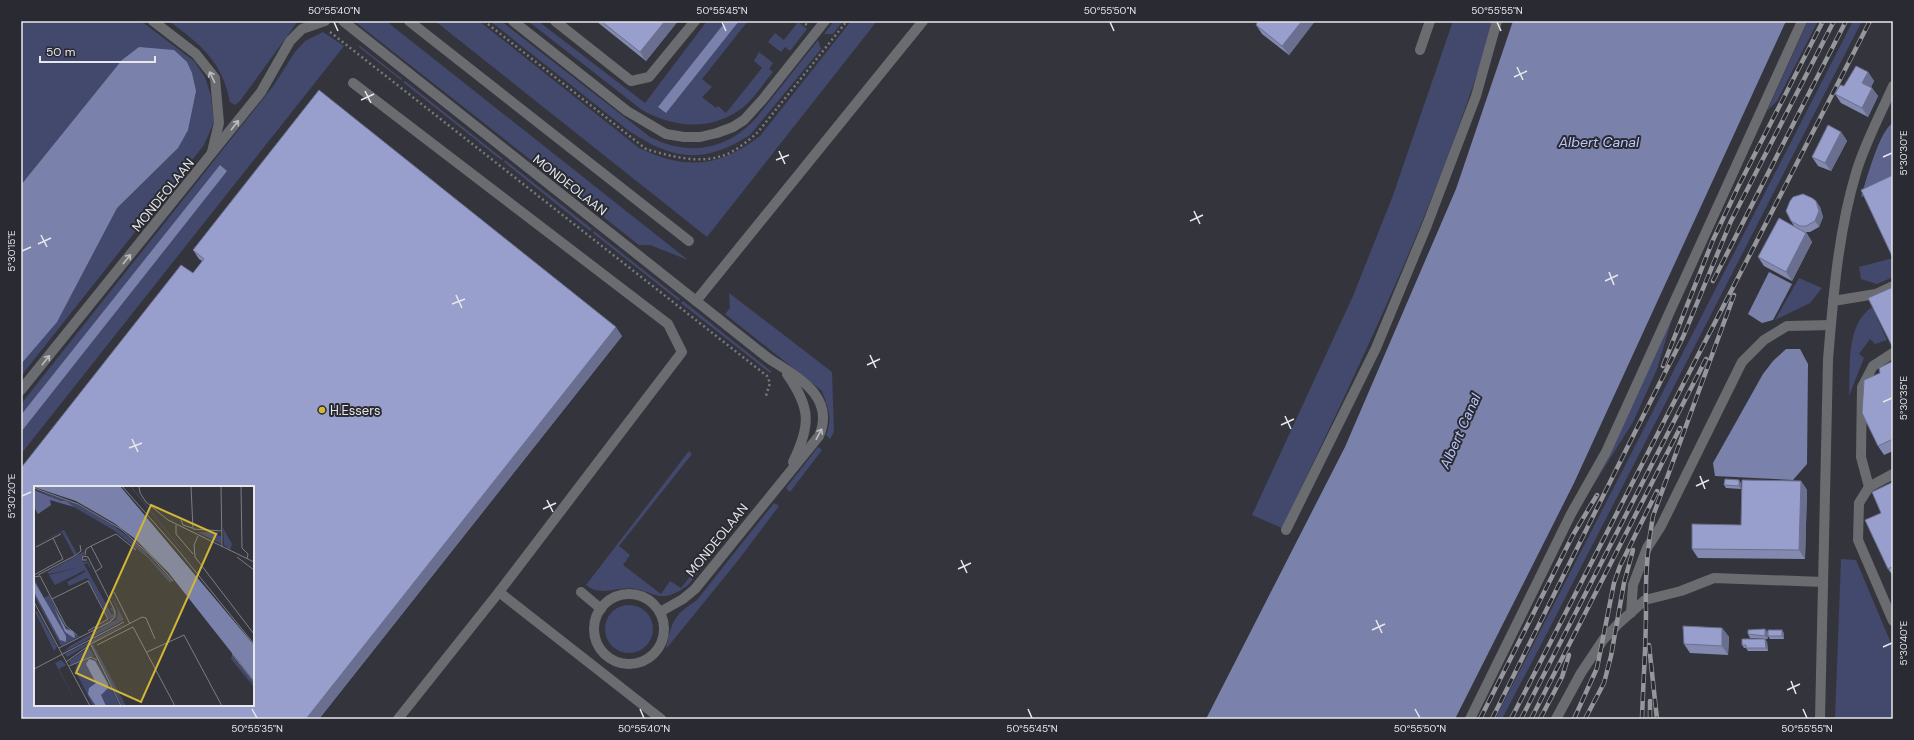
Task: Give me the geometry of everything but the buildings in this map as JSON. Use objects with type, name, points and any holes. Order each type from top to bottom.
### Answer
[{"type":"street","points":[[153,21],[196,54],[214,78],[219,123],[211,156]]},
{"type":"street","name":"MONDEOLAAN","points":[[21,390],[211,156],[261,92],[290,41],[302,29],[325,21]]},
{"type":"street","name":"MONDEOLAAN","points":[[343,21],[696,301],[812,388],[820,402],[824,418],[819,436],[695,589],[683,599],[660,612]]},
{"type":"street","points":[[409,21],[689,241]]},
{"type":"street","points":[[513,21],[627,111],[666,134],[684,137],[700,137],[717,133],[733,127],[744,120],[763,99],[825,21]]},
{"type":"street","points":[[555,21],[631,81],[649,77],[695,21]]},
{"type":"street","points":[[696,301],[923,21]]},
{"type":"street","points":[[1420,50],[1430,21]]},
{"type":"street","points":[[1286,530],[1376,348],[1418,247],[1476,96],[1497,21]]},
{"type":"street","points":[[1470,719],[1571,514],[1606,452],[1802,21]]},
{"type":"street","points":[[353,83],[668,324],[682,352],[499,592],[398,719]]},
{"type":"street","points":[[1820,719],[1828,360],[1832,301],[1844,226],[1856,172],[1893,86]]},
{"type":"street","points":[[1832,301],[1876,294],[1893,286]]},
{"type":"street","points":[[1631,613],[1633,585],[1647,548],[1661,526],[1742,362],[1764,340],[1787,326],[1830,325]]},
{"type":"street","points":[[1869,487],[1861,456],[1862,387],[1873,366],[1893,354]]},
{"type":"street","points":[[782,367],[802,398],[806,418],[804,438],[787,476]]},
{"type":"street","points":[[1893,474],[1869,487],[1859,503],[1858,540],[1893,622]]},
{"type":"street","points":[[1556,719],[1581,673],[1603,640],[1645,600],[1681,591],[1714,578],[1823,582]]},
{"type":"street","points":[[499,592],[661,719]]},
{"type":"street","points":[[581,592],[601,609]]},
{"type":"street","points":[[633,594],[640,595],[648,599],[660,612],[664,631],[659,648],[640,662],[625,664],[611,659],[604,653],[597,641],[594,625],[601,609],[610,600],[617,597],[633,594]]},
{"type":"path","points":[[484,21],[646,149],[692,160],[722,156],[743,144],[758,132],[847,21]]},
{"type":"path","points":[[331,32],[766,376],[770,383],[766,396]]},
{"type":"shaded area","points":[[21,21],[141,21],[194,61],[205,77],[211,96],[214,122],[204,145],[21,376]]},
{"type":"shaded area","points":[[169,21],[298,21],[240,101],[235,105],[230,102],[222,75],[216,65],[200,46]]},
{"type":"shaded area","points":[[354,21],[386,21],[688,260],[650,245],[639,245]]},
{"type":"shaded area","points":[[435,21],[479,21],[639,148],[672,160],[701,162],[716,160],[730,154],[745,147],[760,136],[851,21],[877,21],[707,237]]},
{"type":"shaded area","points":[[490,21],[501,21],[650,137],[679,147],[707,147],[734,137],[757,117],[818,40],[821,49],[750,135],[718,151],[689,155],[675,153],[660,148],[629,131]]},
{"type":"shaded area","points":[[528,21],[538,21],[645,103],[707,21],[748,21],[702,79],[712,87],[702,97],[716,108],[718,106],[726,113],[762,68],[754,61],[759,52],[773,63],[769,69],[773,72],[757,93],[738,111],[715,122],[702,124],[678,123],[665,120],[642,110]]},
{"type":"shaded area","points":[[834,21],[843,21],[833,34],[824,34]]},
{"type":"shaded area","points":[[1453,21],[1493,21],[1461,120],[1411,248],[1370,342],[1282,528],[1252,515],[1353,296],[1392,198]]},
{"type":"shaded area","points":[[1808,21],[1818,21],[1777,101],[1767,111]]},
{"type":"shaded area","points":[[1853,21],[1862,21],[1502,719],[1495,719]]},
{"type":"shaded area","points":[[798,22],[807,29],[790,51],[785,47],[781,52],[768,42],[775,33],[784,40]]},
{"type":"shaded area","points":[[323,32],[344,46],[21,454],[21,404],[274,85],[295,52],[305,41]]},
{"type":"shaded area","points":[[360,46],[402,79],[401,80],[359,47]]},
{"type":"shaded area","points":[[405,81],[503,159],[501,160],[403,82]]},
{"type":"shaded area","points":[[1893,123],[1893,183],[1861,197],[1878,145],[1888,127]]},
{"type":"shaded area","points":[[505,160],[592,229],[590,231],[504,162]]},
{"type":"shaded area","points":[[594,231],[680,299],[679,301],[593,233]]},
{"type":"shaded area","points":[[1893,258],[1893,277],[1877,284],[1861,279],[1859,267]]},
{"type":"shaded area","points":[[1799,278],[1822,288],[1810,303],[1775,320]]},
{"type":"shaded area","points":[[729,293],[832,372],[834,432],[830,439],[826,435],[829,423],[829,413],[822,391],[725,314],[730,308]]},
{"type":"shaded area","points":[[683,301],[772,372],[770,373],[681,303]]},
{"type":"shaded area","points":[[1872,307],[1887,340],[1875,344],[1870,339],[1859,354],[1864,358],[1849,396],[1850,360],[1853,336],[1863,315]]},
{"type":"shaded area","points":[[1675,309],[1657,369],[1633,422],[1582,503]]},
{"type":"shaded area","points":[[818,447],[822,450],[790,492],[786,488]]},
{"type":"shaded area","points":[[689,451],[692,454],[619,546],[630,555],[623,565],[661,594],[670,581],[681,588],[737,517],[740,520],[688,585],[675,593],[662,596],[630,588],[598,591],[586,585]]},
{"type":"shaded area","points":[[774,503],[779,506],[736,563],[666,649],[672,625],[678,615],[697,600]]},
{"type":"shaded area","points":[[1841,559],[1856,560],[1893,648],[1893,719],[1835,719]]},
{"type":"shaded area","points":[[629,605],[638,607],[646,612],[651,620],[653,629],[651,638],[646,646],[638,651],[629,653],[620,651],[612,646],[607,638],[605,629],[607,620],[612,612],[620,607]]},
{"type":"water","points":[[726,21],[739,21],[666,113],[658,107]]},
{"type":"water","name":"Albert Canal","points":[[1513,21],[1786,21],[1574,483],[1455,719],[1206,719],[1345,447],[1456,189]]},
{"type":"water","points":[[139,47],[174,50],[187,62],[192,73],[196,91],[188,130],[178,148],[117,208],[57,322],[21,364],[21,185],[122,60]]},
{"type":"water","points":[[220,165],[227,171],[21,432],[21,415]]},
{"type":"water","points":[[1769,272],[1792,284],[1773,320],[1762,323],[1748,314]]},
{"type":"water","points":[[1786,349],[1800,349],[1808,364],[1807,464],[1793,480],[1715,476],[1713,463],[1763,374],[1773,361]]},
{"type":"railway","points":[[1663,366],[1713,240],[1739,185],[1823,21]]},
{"type":"railway","points":[[1492,719],[1683,337],[1731,221],[1834,21]]},
{"type":"railway","points":[[1713,281],[1846,21]]},
{"type":"railway","points":[[1511,719],[1870,21]]},
{"type":"railway","points":[[1642,719],[1646,638],[1646,575],[1653,516],[1734,295]]},
{"type":"railway","points":[[1521,719],[1706,359]]},
{"type":"railway","points":[[1531,719],[1680,428]]},
{"type":"railway","points":[[1574,719],[1597,668],[1614,583],[1620,566],[1657,491]]},
{"type":"railway","points":[[1480,719],[1573,535],[1597,495]]},
{"type":"railway","points":[[1585,719],[1604,683],[1611,656],[1624,583],[1633,550]]},
{"type":"railway","points":[[1649,645],[1657,719]]},
{"type":"railway","points":[[1540,719],[1562,677],[1569,655]]},
{"type":"railway","points":[[1650,701],[1650,719]]},
{"type":"place","name":"H.Essers","points":[[322,410]]}]
